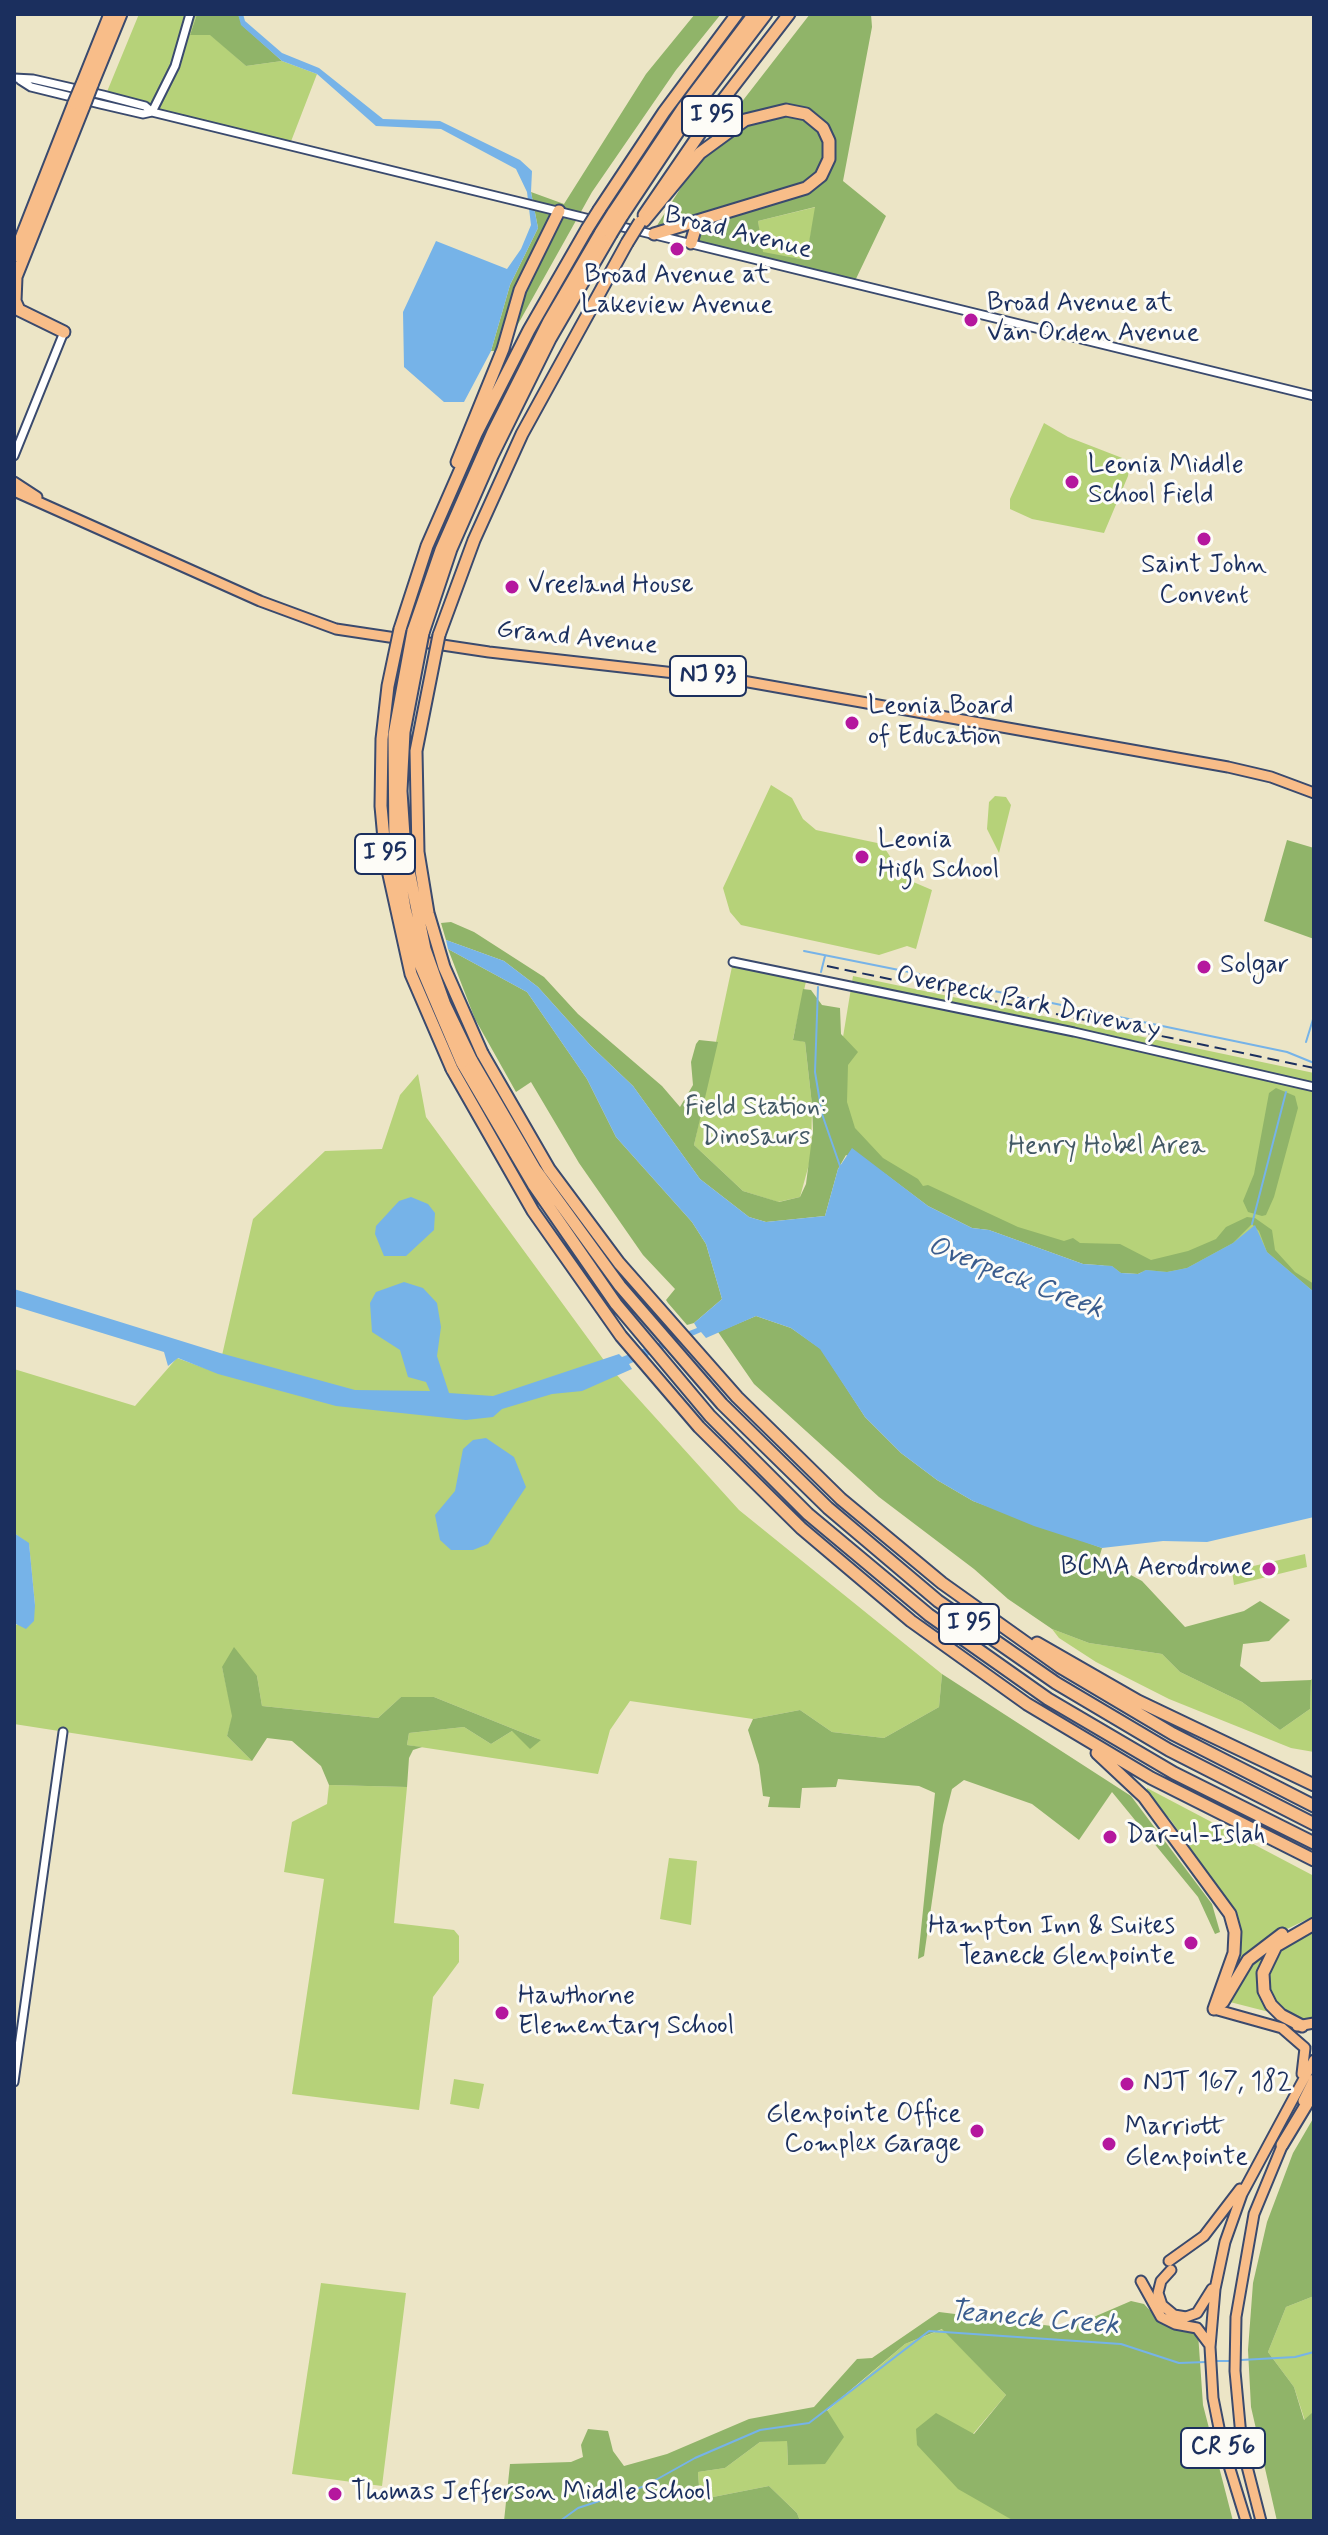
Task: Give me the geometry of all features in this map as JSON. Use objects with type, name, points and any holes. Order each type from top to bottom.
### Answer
[{"type":"highway","points":[[31,319],[16,306],[15,279],[110,14]]},
{"type":"highway","points":[[87,84],[121,14]]},
{"type":"highway","name":"I 95","points":[[737,14],[680,89],[587,229],[515,356],[450,491],[419,568],[400,629],[383,726],[384,848],[407,960],[543,1181],[651,1324],[817,1498],[962,1618],[1118,1722],[1314,1824]]},
{"type":"highway","name":"I 95","points":[[618,215],[683,108],[754,14]]},
{"type":"highway","name":"I 95","points":[[766,14],[606,233],[492,456],[418,632],[394,735],[395,849],[415,949],[435,1004],[541,1197],[636,1330],[729,1436],[798,1504],[883,1579],[952,1633],[1111,1737],[1314,1843]]},
{"type":"highway","name":"I 95","points":[[789,14],[705,125],[630,238],[569,344],[516,447],[468,554],[439,635],[416,751],[418,852],[430,921],[467,1061],[533,1211],[621,1336],[739,1469],[833,1557],[956,1655],[1075,1735],[1151,1778],[1314,1860]]},
{"type":"highway","points":[[14,256],[79,105]]},
{"type":"highway","points":[[642,221],[700,153],[745,120],[786,110],[806,114],[823,128],[829,141],[829,159],[812,185],[794,195],[654,234]]},
{"type":"highway","points":[[450,491],[459,453],[501,356],[520,290],[559,211]]},
{"type":"highway","points":[[691,243],[697,223]]},
{"type":"highway","points":[[14,316],[64,332]]},
{"type":"highway","name":"I 95","points":[[467,1061],[665,1318],[841,1499],[930,1574],[1000,1626],[1134,1713],[1314,1806]]},
{"type":"highway","points":[[1000,1626],[1034,1641],[1138,1701],[1314,1785]]},
{"type":"highway","points":[[1075,1735],[1144,1797],[1227,1908],[1235,1932],[1234,1953],[1214,2009]]},
{"type":"highway","points":[[1214,2009],[1223,2002],[1240,1971],[1258,1951],[1286,1932],[1314,1923]]},
{"type":"highway","points":[[1308,2024],[1285,2018],[1271,2005],[1264,1991],[1263,1973],[1276,1946],[1314,1923]]},
{"type":"highway","points":[[1282,2145],[1314,2092]]},
{"type":"main road","name":"Grand Avenue","points":[[14,482],[42,502]]},
{"type":"main road","name":"Grand Avenue","points":[[14,491],[260,601],[343,631],[489,652],[737,680],[1228,767],[1271,777],[1314,793]]},
{"type":"main road","points":[[1214,2009],[1282,2028],[1300,2042],[1306,2052],[1295,2092]]},
{"type":"main road","points":[[1282,2028],[1308,2024]]},
{"type":"main road","name":"CR 56","points":[[1246,2521],[1222,2443],[1211,2372],[1217,2278],[1230,2225],[1252,2174],[1314,2060]]},
{"type":"main road","name":"CR 56","points":[[1261,2521],[1242,2453],[1234,2354],[1237,2302],[1248,2236],[1261,2193],[1314,2079]]},
{"type":"main road","points":[[1217,2278],[1199,2311],[1189,2316],[1178,2316],[1165,2309],[1159,2297],[1161,2281],[1170,2265],[1208,2232],[1252,2174]]},
{"type":"main road","points":[[1141,2281],[1158,2314],[1172,2323],[1199,2329],[1210,2350]]},
{"type":"street","points":[[152,112],[175,66],[190,14]]},
{"type":"street","name":"Broad Avenue","points":[[17,79],[31,87],[100,104],[143,114],[152,112],[1314,396]]},
{"type":"street","points":[[14,456],[64,332]]},
{"type":"street","name":"Overpeck Park Driveway","points":[[733,962],[1074,1032],[1314,1087]]},
{"type":"street","points":[[14,2082],[63,1732]]},
{"type":"green space","points":[[139,14],[197,14],[190,35],[210,34],[246,66],[282,61],[317,74],[290,144],[104,99]]},
{"type":"green space","points":[[197,14],[238,14],[242,25],[282,61],[246,66],[210,35],[190,35]]},
{"type":"green space","points":[[695,14],[721,14],[676,70],[592,192],[503,351],[491,351],[510,285],[538,228],[531,192],[564,204],[646,74]]},
{"type":"green space","points":[[810,14],[871,14],[872,27],[843,181],[886,216],[854,283],[691,243],[704,219],[656,227],[706,148]],"holes":[[[815,207],[806,260],[763,252],[758,221]]]},
{"type":"green space","points":[[816,207],[806,260],[762,253],[758,221]]},
{"type":"green space","name":"Leonia Middle School Field","points":[[1044,423],[1068,437],[1130,461],[1128,476],[1104,533],[1032,519],[1010,509],[1010,499]]},
{"type":"green space","points":[[771,785],[792,798],[803,819],[816,830],[882,844],[904,878],[932,890],[916,949],[907,946],[879,955],[741,925],[730,912],[723,888]]},
{"type":"green space","points":[[995,796],[1006,797],[1011,805],[999,853],[987,829],[989,802]]},
{"type":"green space","points":[[1287,840],[1314,848],[1314,939],[1264,921]]},
{"type":"green space","points":[[451,922],[474,932],[544,977],[578,1014],[662,1086],[680,1107],[693,1085],[691,1062],[696,1044],[699,1040],[718,1042],[694,1145],[743,1191],[779,1202],[800,1197],[806,1184],[813,1130],[812,1105],[805,1042],[793,1040],[803,989],[811,990],[822,1005],[840,1008],[841,1034],[858,1052],[848,1065],[847,1102],[855,1128],[883,1158],[918,1179],[923,1186],[928,1185],[1018,1227],[1064,1241],[1073,1238],[1080,1243],[1120,1244],[1151,1260],[1188,1251],[1216,1239],[1226,1227],[1247,1217],[1255,1218],[1272,1230],[1275,1250],[1295,1272],[1314,1284],[1314,1292],[1267,1252],[1259,1231],[1252,1224],[1233,1243],[1187,1268],[1167,1272],[1146,1270],[1138,1274],[1121,1273],[1112,1266],[1083,1264],[989,1230],[972,1228],[928,1206],[884,1173],[846,1155],[838,1169],[825,1216],[766,1222],[749,1217],[700,1179],[633,1086],[591,1046],[538,987],[504,961],[446,940],[441,923]]},
{"type":"green space","points":[[448,949],[527,992],[587,1079],[616,1137],[692,1222],[706,1244],[722,1299],[694,1323],[687,1325],[668,1303],[666,1300],[675,1289],[643,1255],[579,1163],[531,1082],[516,1092],[475,1019]]},
{"type":"green space","name":"Field Station: Dinosaurs","points":[[733,962],[807,977],[793,1039],[805,1042],[812,1105],[811,1157],[800,1197],[778,1202],[743,1191],[694,1145]]},
{"type":"green space","name":"Henry Hobel Area","points":[[853,976],[1314,1073],[1314,1292],[1284,1269],[1121,1273],[884,1173],[846,1115],[843,1037]]},
{"type":"green space","points":[[418,1074],[426,1117],[606,1363],[739,1510],[942,1674],[939,1707],[884,1738],[832,1732],[800,1710],[753,1719],[630,1701],[610,1730],[598,1774],[407,1745],[409,1733],[464,1727],[491,1744],[512,1731],[541,1740],[434,1697],[401,1697],[378,1718],[262,1706],[257,1676],[222,1667],[233,1716],[227,1736],[252,1761],[14,1724],[14,1623],[17,1625],[35,1605],[29,1544],[14,1533],[14,1369],[135,1406],[177,1358],[218,1373],[253,1219],[325,1151],[382,1149],[400,1095]]},
{"type":"green space","points":[[1276,1088],[1295,1096],[1298,1108],[1274,1197],[1266,1215],[1262,1216],[1248,1212],[1243,1201],[1254,1174],[1269,1093]]},
{"type":"green space","points":[[756,1316],[791,1328],[821,1349],[865,1417],[901,1453],[937,1480],[973,1501],[1102,1548],[1099,1558],[1142,1581],[1185,1627],[1244,1611],[1260,1601],[1290,1620],[1269,1641],[1243,1644],[1240,1666],[1261,1682],[1311,1680],[1310,1709],[1280,1730],[1242,1702],[1180,1672],[1162,1654],[1089,1643],[1052,1629],[1008,1599],[974,1569],[879,1497],[754,1384],[718,1332]]},
{"type":"green space","name":"BCMA Aerodrome","points":[[1305,1554],[1307,1567],[1234,1585],[1232,1571]]},
{"type":"green space","points":[[1052,1629],[1089,1643],[1162,1654],[1180,1672],[1242,1702],[1280,1730],[1310,1709],[1311,1680],[1314,1676],[1314,1752],[1291,1748],[1169,1699],[1096,1662],[1059,1638]]},
{"type":"green space","points":[[234,1647],[257,1676],[262,1706],[378,1718],[401,1697],[434,1697],[541,1740],[530,1749],[512,1731],[491,1744],[464,1727],[409,1733],[407,1745],[422,1747],[413,1750],[409,1758],[407,1787],[329,1785],[321,1766],[292,1741],[267,1738],[252,1761],[227,1736],[232,1716],[222,1667]]},
{"type":"green space","points":[[942,1674],[1131,1796],[1212,1904],[1220,1932],[1215,1934],[1198,1897],[1112,1792],[1079,1840],[1032,1804],[964,1780],[952,1789],[943,1825],[924,1956],[918,1959],[935,1793],[919,1786],[838,1779],[836,1787],[802,1788],[800,1808],[768,1807],[770,1797],[763,1796],[759,1765],[748,1730],[753,1719],[800,1710],[832,1732],[884,1738],[939,1707]]},
{"type":"green space","points":[[329,1785],[407,1787],[394,1923],[454,1930],[459,1936],[459,1962],[433,1997],[419,2110],[292,2094],[324,1879],[284,1872],[292,1822],[327,1804]]},
{"type":"green space","points":[[1147,1788],[1314,1876],[1314,1916],[1258,1943],[1235,1968],[1241,1935],[1236,1914],[1170,1819],[1146,1795]]},
{"type":"green space","points":[[669,1858],[697,1861],[691,1925],[660,1919]]},
{"type":"green space","points":[[1314,1929],[1314,2018],[1304,2021],[1286,2015],[1270,1995],[1268,1971],[1278,1949]]},
{"type":"green space","points":[[1272,1946],[1260,1991],[1269,2012],[1230,2002],[1248,1966]]},
{"type":"green space","points":[[454,2079],[484,2084],[479,2109],[450,2104]]},
{"type":"green space","points":[[1314,2117],[1314,2296],[1286,2307],[1268,2352],[1294,2387],[1304,2420],[1314,2411],[1314,2521],[1277,2521],[1251,2407],[1248,2350],[1253,2283],[1267,2222],[1293,2153]]},
{"type":"green space","points":[[321,2283],[406,2293],[382,2486],[292,2474]]},
{"type":"green space","points":[[1314,2296],[1314,2411],[1305,2421],[1294,2387],[1268,2352],[1286,2307]]},
{"type":"green space","points":[[1131,2301],[1144,2304],[1158,2319],[1198,2333],[1203,2405],[1233,2521],[1014,2521],[958,2489],[917,2445],[916,2429],[936,2413],[974,2434],[1006,2395],[942,2329],[905,2344],[827,2410],[844,2437],[825,2464],[788,2465],[787,2441],[760,2442],[725,2468],[698,2472],[699,2486],[708,2498],[769,2486],[797,2513],[800,2521],[504,2521],[510,2464],[571,2462],[583,2457],[581,2445],[588,2429],[608,2431],[613,2451],[624,2466],[667,2454],[749,2419],[814,2407],[857,2359],[872,2358],[939,2312],[1068,2328]]},
{"type":"green space","points":[[943,2329],[1006,2395],[973,2434],[1001,2512],[1014,2521],[800,2521],[797,2513],[769,2486],[708,2498],[699,2486],[698,2472],[725,2468],[760,2442],[787,2440],[788,2465],[827,2411],[905,2344]]},
{"type":"water","points":[[238,14],[243,14],[245,21],[282,53],[319,68],[383,119],[440,121],[520,160],[532,171],[531,192],[538,228],[510,285],[491,351],[464,402],[444,402],[404,367],[403,312],[436,241],[507,269],[521,249],[531,225],[527,192],[516,169],[441,129],[376,126],[317,74],[282,61],[241,25]]},
{"type":"water","name":"Overpeck Creek","points":[[446,940],[504,961],[538,987],[591,1046],[633,1086],[700,1179],[749,1217],[766,1222],[825,1216],[838,1169],[852,1148],[928,1206],[972,1228],[989,1230],[1083,1264],[1112,1266],[1121,1273],[1138,1274],[1146,1270],[1167,1272],[1187,1268],[1233,1243],[1255,1225],[1267,1252],[1314,1292],[1314,1517],[1207,1542],[1163,1541],[1102,1548],[1034,1526],[973,1501],[937,1480],[901,1453],[865,1417],[820,1349],[791,1328],[756,1316],[706,1338],[701,1332],[629,1364],[632,1369],[582,1391],[552,1394],[502,1409],[493,1417],[466,1420],[336,1406],[218,1374],[178,1358],[168,1366],[164,1352],[14,1306],[14,1289],[220,1353],[355,1390],[430,1391],[426,1382],[408,1377],[400,1350],[372,1332],[370,1303],[376,1292],[404,1282],[423,1288],[437,1303],[441,1327],[437,1356],[449,1393],[493,1396],[619,1354],[622,1357],[697,1328],[694,1323],[722,1299],[706,1244],[692,1222],[616,1137],[587,1079],[527,992],[448,949]]},
{"type":"water","points":[[411,1197],[428,1204],[435,1213],[434,1230],[406,1256],[384,1256],[375,1234],[376,1226],[399,1201]]},
{"type":"water","points":[[486,1438],[514,1457],[526,1487],[488,1544],[473,1550],[451,1550],[440,1540],[435,1515],[455,1491],[463,1449],[473,1440]]},
{"type":"water","points":[[14,1533],[29,1543],[35,1605],[34,1621],[26,1629],[14,1623]]},
{"type":"waterway","points":[[804,951],[919,974]]},
{"type":"waterway","points":[[821,972],[825,956]]},
{"type":"waterway","points":[[927,977],[1287,1052],[1314,1063]]},
{"type":"waterway","points":[[818,987],[815,1072],[822,1114],[840,1166]]},
{"type":"waterway","points":[[1306,1042],[1314,1016]]},
{"type":"waterway","points":[[1252,1224],[1286,1092]]},
{"type":"waterway","name":"Teaneck Creek","points":[[560,2521],[578,2508],[645,2486],[695,2458],[760,2430],[809,2423],[929,2331],[1121,2344],[1179,2363],[1206,2362]]},
{"type":"waterway","name":"Teaneck Creek","points":[[1241,2360],[1295,2357],[1314,2352]]},
{"type":"waterway","name":"Teaneck Creek","points":[[1213,2361],[1230,2361]]},
{"type":"railway","points":[[827,966],[1314,1068]]},
{"type":"place","name":"Broad Avenue at Lakeview Avenue","points":[[677,249]]},
{"type":"place","name":"Broad Avenue at Van Orden Avenue","points":[[971,320]]},
{"type":"place","name":"Leonia Middle School Field","points":[[1072,482]]},
{"type":"place","name":"Saint John Convent","points":[[1204,539]]},
{"type":"place","name":"Vreeland House","points":[[512,587]]},
{"type":"place","name":"Leonia Board of Education","points":[[852,723]]},
{"type":"place","name":"Leonia High School","points":[[862,857]]},
{"type":"place","name":"Solgar","points":[[1204,967]]},
{"type":"place","name":"BCMA Aerodrome","points":[[1269,1569]]},
{"type":"place","name":"Dar-ul-Islah","points":[[1110,1837]]},
{"type":"place","name":"Hampton Inn & Suites Teaneck Glenpointe","points":[[1191,1943]]},
{"type":"place","name":"Hawthorne Elementary School","points":[[502,2013]]},
{"type":"place","name":"NJT 167, 182","points":[[1127,2084]]},
{"type":"place","name":"Glenpointe Office Complex Garage","points":[[977,2131]]},
{"type":"place","name":"Marriott Glenpointe","points":[[1109,2144]]},
{"type":"place","name":"Thomas Jefferson Middle School","points":[[335,2494]]}]
